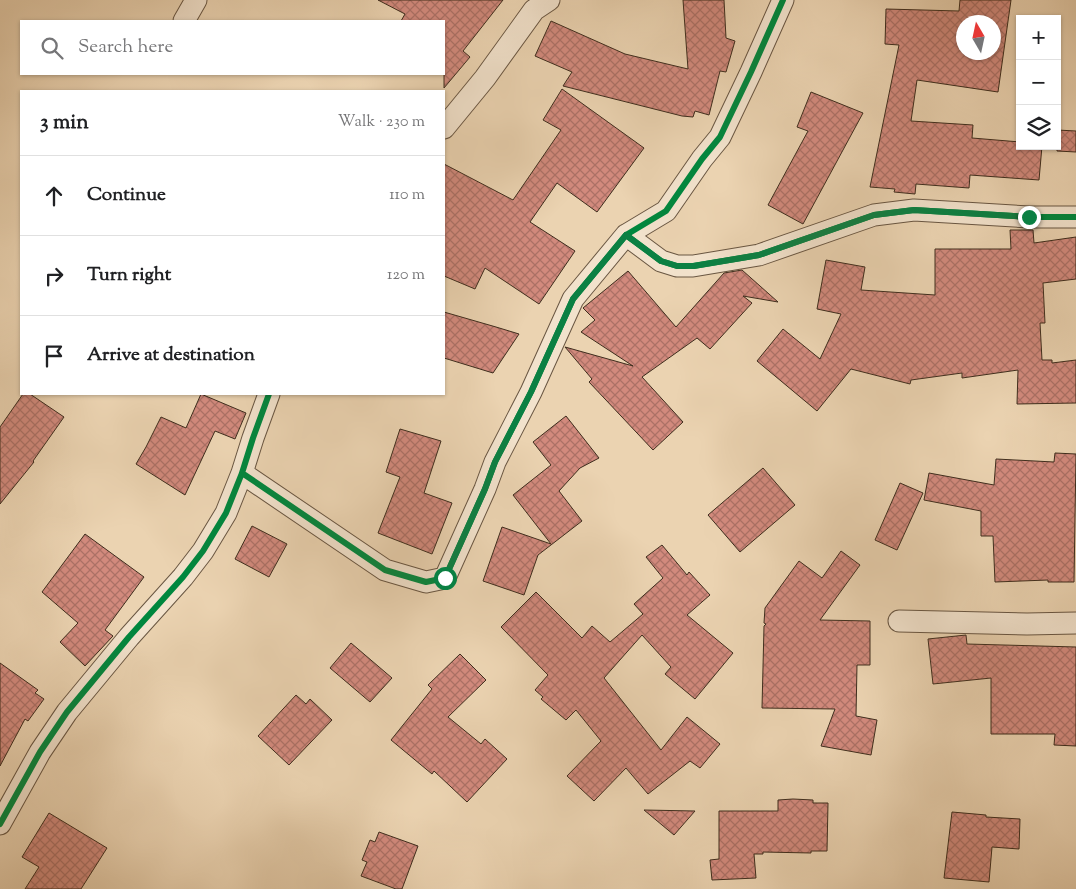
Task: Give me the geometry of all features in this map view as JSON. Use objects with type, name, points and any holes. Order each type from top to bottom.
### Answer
[{"type":"street","points":[[185,20],[196,0]]},
{"type":"street","points":[[242,473],[385,570],[426,582],[445,578],[485,489],[495,462],[531,392],[573,299],[626,235],[666,211],[702,159],[720,137],[783,0]]},
{"type":"street","points":[[445,127],[484,78],[539,3]]},
{"type":"street","points":[[626,235],[661,261],[677,266],[694,266],[769,252],[874,215],[914,210],[1029,217],[1076,217]]},
{"type":"street","points":[[0,824],[40,752],[66,712],[129,637],[184,577],[226,512],[242,473],[269,395]]},
{"type":"street","points":[[899,621],[1027,624],[1076,623]]},
{"type":"building","points":[[378,0],[503,0],[463,51],[470,57],[444,88],[445,20],[402,20],[405,14]]},
{"type":"building","points":[[683,0],[724,0],[726,38],[735,41],[726,72],[720,71],[709,115],[695,111],[693,117],[682,116],[563,86],[572,72],[535,56],[551,21],[625,54],[688,69]]},
{"type":"building","points":[[960,0],[1011,0],[998,92],[917,80],[911,121],[973,125],[972,138],[1016,142],[1016,150],[1042,150],[1039,180],[970,175],[969,188],[916,184],[915,194],[894,192],[895,189],[870,187],[899,45],[885,44],[886,9],[959,11]]},
{"type":"building","points":[[562,89],[644,148],[597,212],[557,183],[530,222],[575,251],[539,304],[485,268],[475,289],[445,276],[445,165],[513,200],[561,130],[543,120]]},
{"type":"building","points":[[811,92],[863,113],[803,224],[768,205],[808,131],[797,127]]},
{"type":"building","points":[[1061,130],[1076,131],[1076,152],[1057,151],[1061,150]]},
{"type":"building","points":[[1010,230],[1033,230],[1034,243],[1076,237],[1076,279],[1043,283],[1045,323],[1040,323],[1042,360],[1052,360],[1052,363],[1076,360],[1076,403],[1017,404],[1018,370],[962,378],[962,373],[911,380],[910,384],[851,369],[817,411],[757,361],[783,329],[820,359],[841,314],[817,309],[826,260],[865,267],[861,290],[935,295],[935,249],[1011,249]]},
{"type":"building","points":[[742,270],[778,302],[743,296],[752,303],[710,349],[697,338],[642,377],[683,422],[653,450],[589,382],[592,379],[565,347],[633,366],[581,332],[595,320],[583,308],[628,271],[676,327],[724,273]]},
{"type":"building","points":[[445,312],[519,334],[493,373],[445,358]]},
{"type":"building","points":[[22,395],[31,395],[64,417],[34,462],[0,504],[0,427]]},
{"type":"building","points":[[201,395],[246,413],[235,439],[215,431],[185,495],[136,464],[161,417],[186,428]]},
{"type":"building","points":[[566,416],[599,458],[580,468],[559,491],[582,521],[538,555],[524,595],[483,581],[502,527],[551,544],[513,495],[551,465],[533,442]]},
{"type":"building","points":[[400,429],[441,441],[424,493],[452,503],[432,554],[378,533],[400,477],[386,472]]},
{"type":"building","points":[[1055,453],[1076,454],[1074,582],[1048,582],[1048,580],[995,582],[993,536],[981,536],[981,511],[924,500],[929,473],[994,485],[996,459],[1054,462]]},
{"type":"building","points":[[763,468],[795,505],[740,552],[708,515]]},
{"type":"building","points":[[900,483],[923,493],[897,550],[875,540]]},
{"type":"building","points":[[252,526],[287,544],[269,577],[235,559]]},
{"type":"building","points":[[85,534],[144,577],[105,630],[113,636],[85,666],[60,642],[78,623],[42,592]]},
{"type":"building","points":[[662,545],[687,575],[689,572],[710,595],[687,615],[733,653],[695,699],[665,674],[671,667],[642,635],[604,678],[661,750],[687,717],[720,744],[700,768],[690,761],[648,794],[626,768],[594,801],[567,776],[601,741],[576,710],[566,720],[541,699],[543,697],[535,690],[548,675],[501,627],[536,592],[582,638],[592,626],[610,642],[643,614],[634,604],[663,578],[646,557]]},
{"type":"building","points":[[841,551],[860,565],[820,620],[870,621],[870,665],[857,665],[856,716],[877,720],[871,755],[821,746],[835,709],[762,708],[765,608],[799,561],[822,578]]},
{"type":"building","points":[[966,635],[967,644],[1076,647],[1076,746],[1054,745],[1055,734],[991,734],[991,678],[933,684],[928,639]]},
{"type":"building","points":[[351,643],[392,678],[370,702],[330,668]]},
{"type":"building","points":[[460,654],[486,680],[448,717],[481,744],[485,739],[507,759],[467,802],[434,771],[432,774],[391,740],[432,689],[428,685]]},
{"type":"building","points":[[0,663],[38,690],[35,693],[44,699],[28,721],[25,719],[0,766]]},
{"type":"building","points":[[296,695],[306,704],[310,699],[332,720],[289,765],[258,736]]},
{"type":"building","points":[[778,800],[813,800],[813,803],[828,803],[827,851],[811,851],[811,853],[763,852],[763,854],[754,854],[756,878],[712,880],[710,860],[719,859],[719,811],[778,811]]},
{"type":"building","points":[[644,810],[695,811],[674,835]]},
{"type":"building","points":[[952,812],[1020,819],[1019,849],[992,847],[989,882],[944,878]]},
{"type":"building","points":[[49,813],[107,848],[81,889],[25,889],[39,867],[22,857]]},
{"type":"building","points":[[379,832],[418,846],[402,889],[396,889],[361,876],[367,862],[362,860],[370,840],[375,842]]},
{"type":"cycle path","points":[[242,473],[385,570],[426,582],[445,578],[485,489],[495,462],[531,392],[573,299],[626,235],[666,211],[702,159],[720,137],[783,0]]},
{"type":"cycle path","points":[[626,235],[661,261],[677,266],[693,266],[759,255],[874,215],[914,210],[1029,217],[1076,217]]},
{"type":"cycle path","points":[[0,824],[40,752],[67,712],[203,551],[226,513],[269,395]]},
{"type":"route","points":[[445,578],[485,489],[495,462],[531,392],[573,299],[626,235],[661,261],[677,266],[694,266],[778,250],[836,227],[874,215],[914,210],[1029,217]]}]
